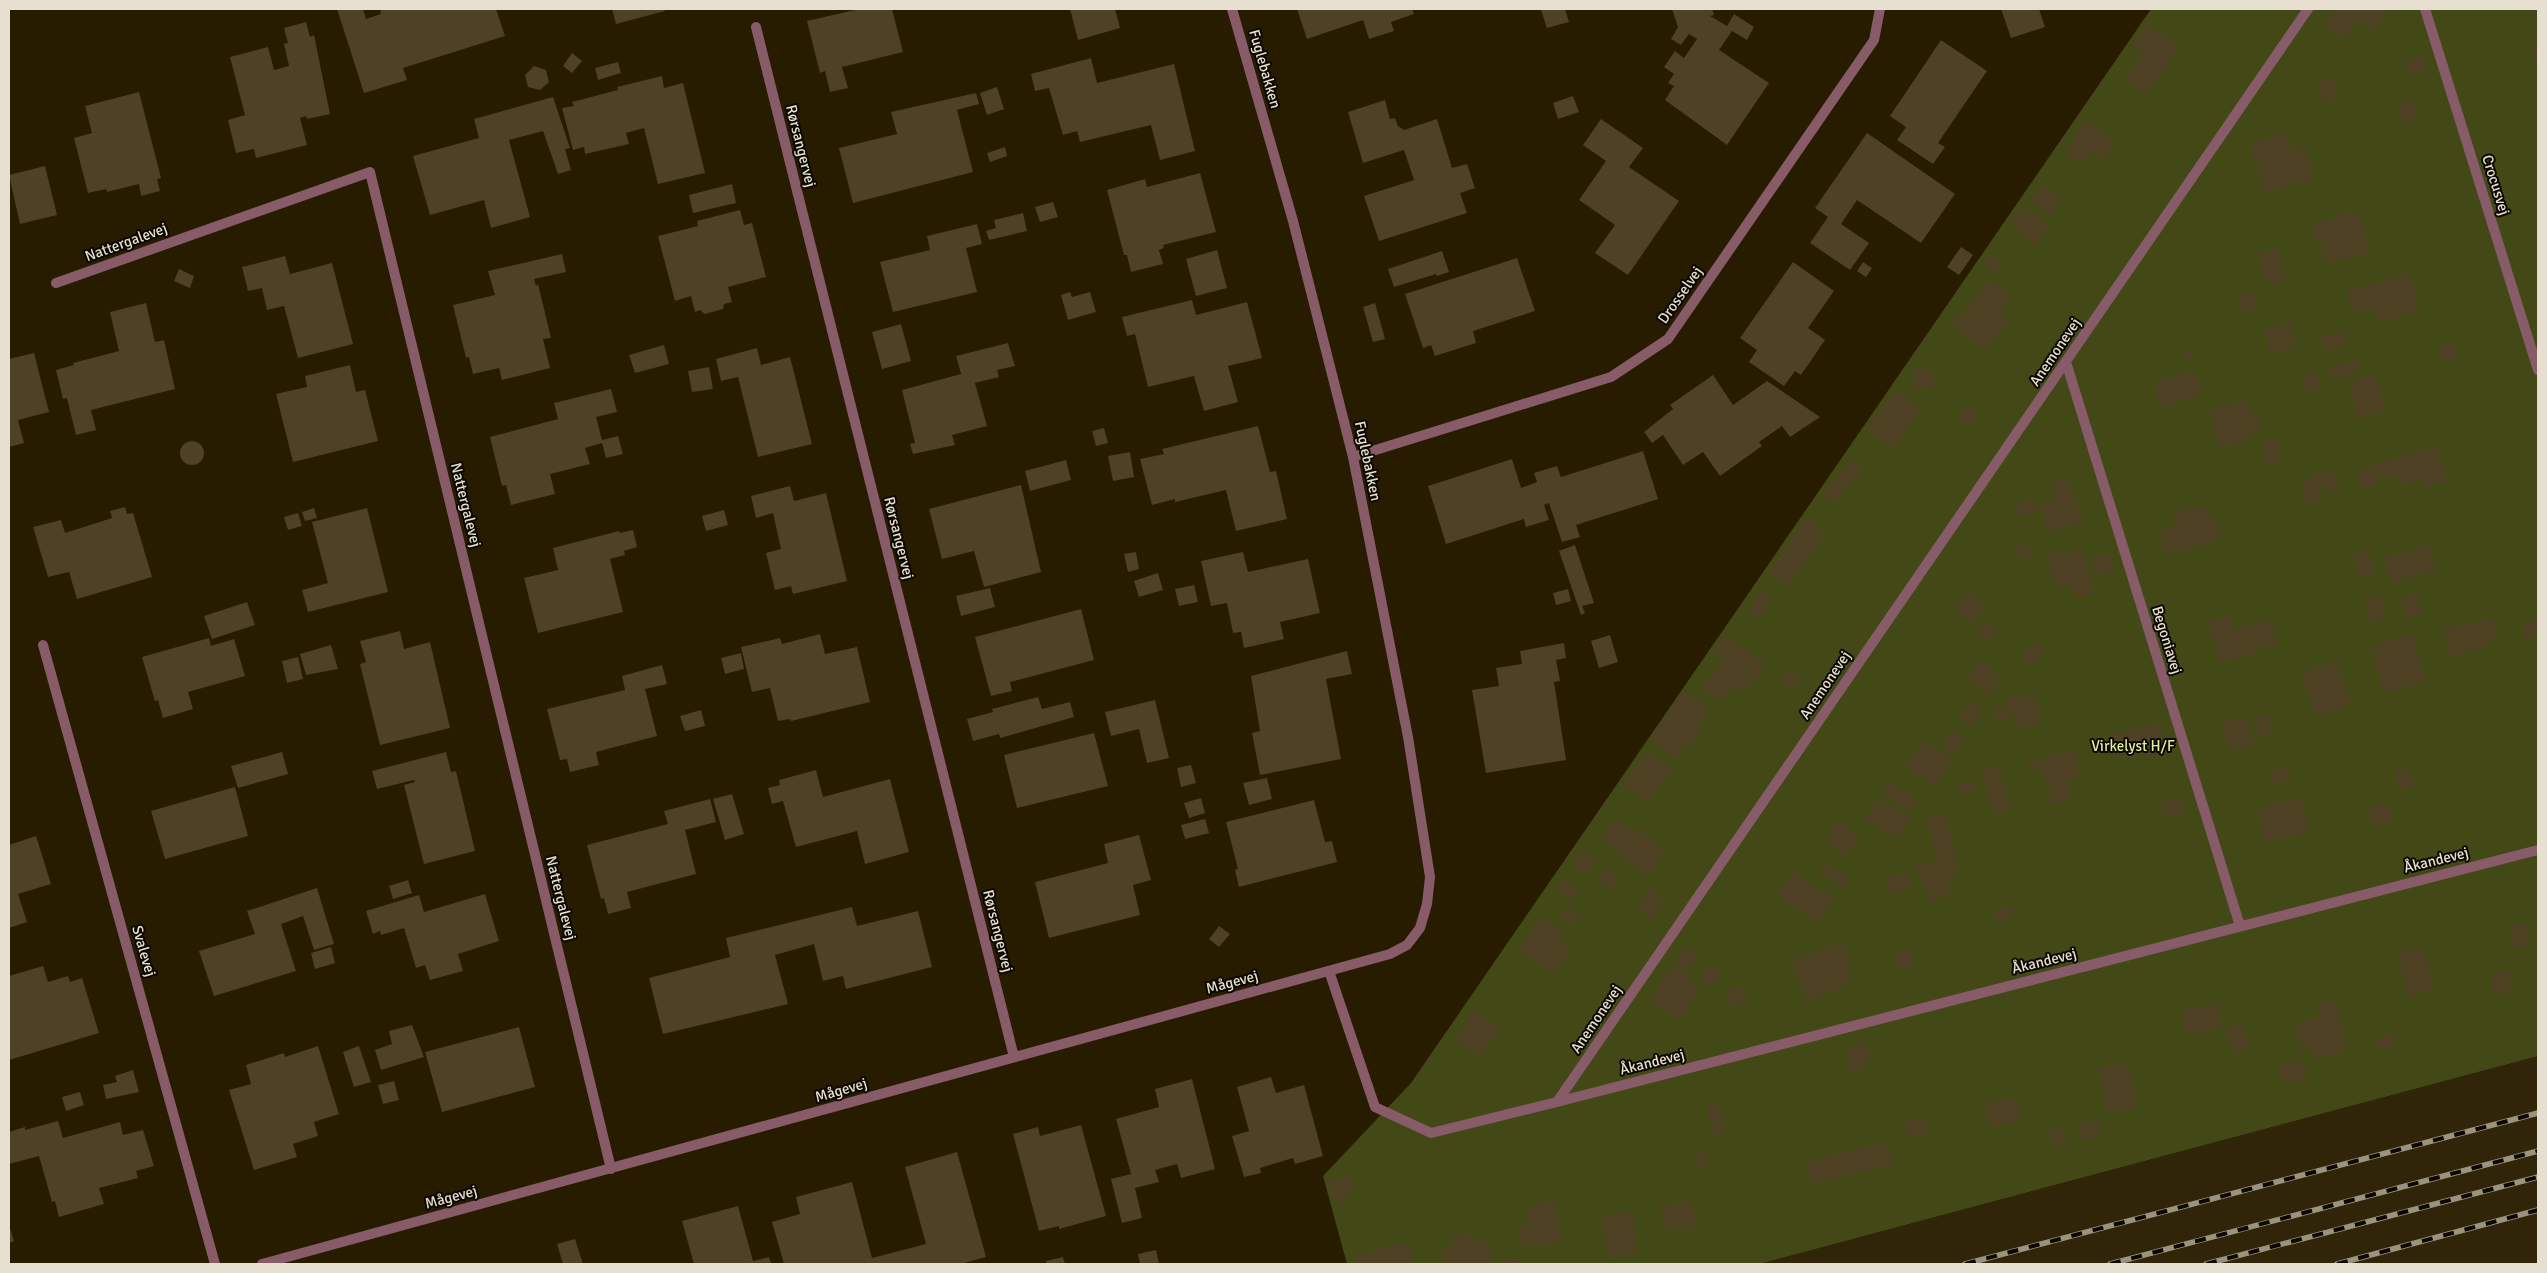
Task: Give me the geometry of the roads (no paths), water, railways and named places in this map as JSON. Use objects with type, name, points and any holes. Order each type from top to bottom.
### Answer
[{"type":"street","name":"Fuglebakken","points":[[1232,9],[1293,220],[1353,457],[1408,737],[1430,877],[1427,904],[1420,928]]},
{"type":"street","name":"Drosselvej","points":[[1353,457],[1610,377],[1668,339],[1874,40],[1880,9]]},
{"type":"street","name":"Anemonevej","points":[[1557,1102],[2308,9]]},
{"type":"street","name":"Crocusvej","points":[[2425,9],[2538,370]]},
{"type":"street","name":"Rørsangervej","points":[[756,27],[1014,1057]]},
{"type":"street","name":"Nattergalevej","points":[[56,283],[370,172],[611,1169]]},
{"type":"street","name":"Begoniavej","points":[[2066,362],[2240,926]]},
{"type":"street","name":"Svalevej","points":[[43,645],[215,1264]]},
{"type":"street","name":"Åkandevej","points":[[1557,1102],[2538,850]]},
{"type":"street","name":"Mågevej","points":[[262,1264],[1390,954],[1407,945],[1420,928]]},
{"type":"street","points":[[1329,971],[1375,1107],[1431,1133],[1557,1102]]},
{"type":"railway","points":[[1965,1264],[2538,1113]]},
{"type":"railway","points":[[2110,1264],[2538,1151]]},
{"type":"railway","points":[[2206,1264],[2538,1177]]},
{"type":"railway","points":[[2337,1264],[2538,1210]]},
{"type":"park label","name":"Virkelyst H/F","points":[[2133,746]]}]
